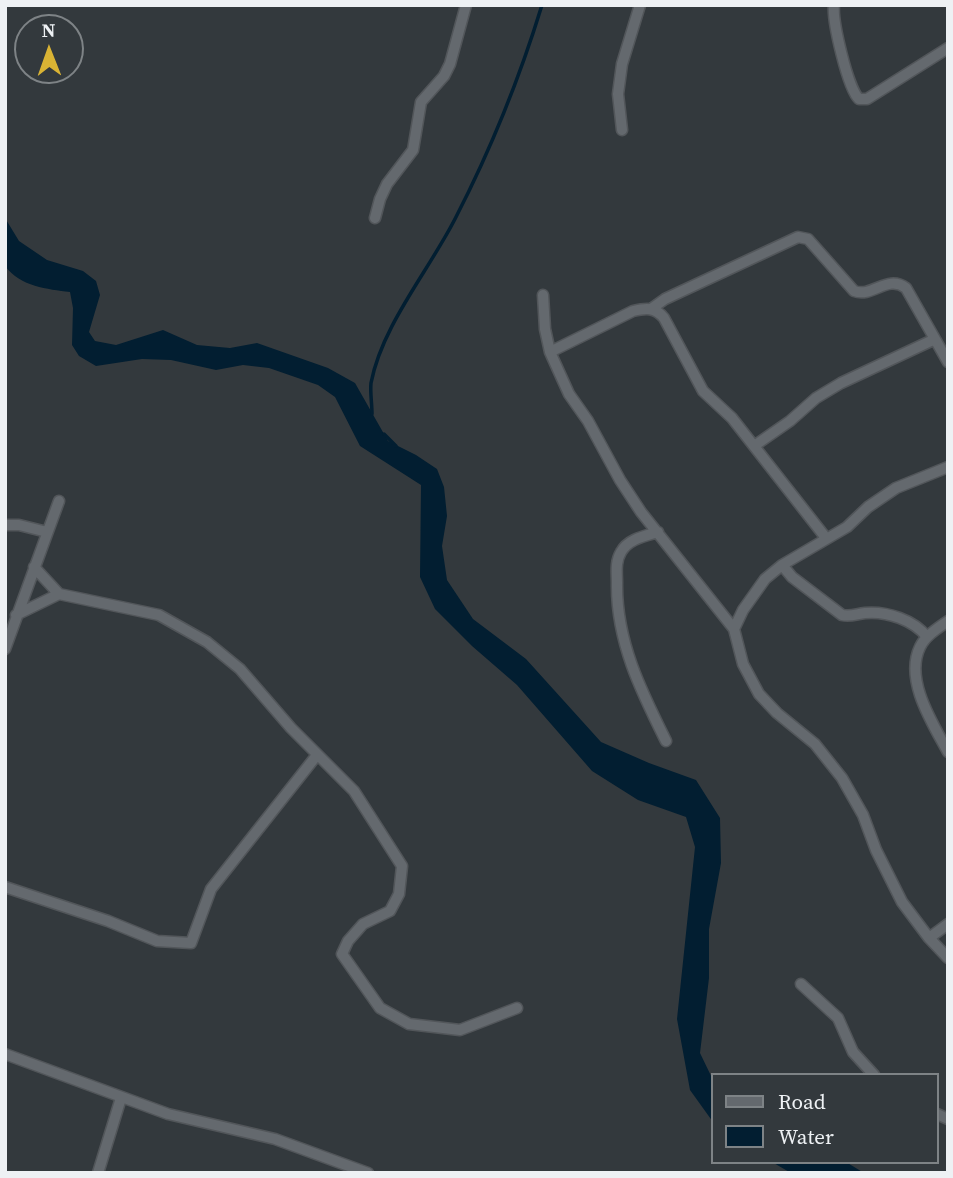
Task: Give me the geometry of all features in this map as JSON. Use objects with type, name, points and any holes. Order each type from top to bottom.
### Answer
[{"type":"street","points":[[375,218],[387,184],[413,150],[421,102],[444,76],[450,64],[466,5]]},
{"type":"street","points":[[622,130],[618,94],[622,64],[640,5]]},
{"type":"street","points":[[834,5],[834,26],[848,79],[853,94],[859,99],[867,99],[948,48]]},
{"type":"street","points":[[651,309],[665,299],[803,237],[808,239],[854,291],[867,292],[890,283],[899,283],[906,288],[933,340],[948,362]]},
{"type":"street","points":[[543,295],[545,329],[550,352],[569,394],[599,440],[620,480],[641,512],[734,629],[743,664],[759,694],[777,713],[815,744],[842,778],[863,815],[876,850],[902,902],[948,958]]},
{"type":"street","points":[[550,352],[633,311],[646,308],[658,311],[703,391],[732,418],[826,538]]},
{"type":"street","points":[[754,446],[790,421],[816,398],[841,383],[933,340]]},
{"type":"street","points":[[734,629],[743,610],[765,579],[782,565],[847,527],[868,507],[896,488],[948,467]]},
{"type":"street","points":[[5,649],[59,501]]},
{"type":"street","points":[[5,525],[19,525],[47,532]]},
{"type":"street","points":[[658,532],[636,539],[621,550],[616,566],[616,598],[619,619],[637,683],[666,741]]},
{"type":"street","points":[[782,565],[792,577],[842,615],[876,614],[903,619],[914,624],[927,637]]},
{"type":"street","points":[[34,568],[59,594],[159,615],[207,642],[240,668],[291,728],[354,791],[402,866],[399,894],[390,911],[363,924],[342,954],[380,1008],[409,1024],[460,1030],[517,1008]]},
{"type":"street","points":[[16,615],[59,594]]},
{"type":"street","points":[[948,621],[927,637],[919,648],[916,663],[917,684],[923,706],[948,752]]},
{"type":"street","points":[[5,887],[108,921],[157,941],[191,943],[211,889],[317,755]]},
{"type":"street","points":[[929,938],[948,924]]},
{"type":"street","points":[[801,984],[838,1018],[853,1052],[872,1073]]},
{"type":"street","points":[[5,1054],[168,1114],[275,1139],[368,1173]]},
{"type":"street","points":[[98,1173],[121,1098]]},
{"type":"water","points":[[5,218],[19,241],[47,260],[83,271],[96,281],[100,295],[89,332],[95,341],[116,345],[163,330],[197,345],[230,348],[257,343],[328,368],[355,383],[388,441],[437,469],[444,487],[447,516],[442,546],[447,580],[473,619],[526,659],[601,742],[696,780],[720,818],[721,863],[709,929],[709,978],[700,1053],[712,1078],[712,1121],[690,1090],[677,1019],[695,847],[686,817],[638,800],[592,771],[517,685],[435,609],[420,577],[421,485],[360,446],[335,397],[318,385],[269,368],[243,365],[216,370],[171,360],[142,359],[96,366],[79,356],[72,345],[73,308],[70,292],[27,283],[5,266]]},
{"type":"water","points":[[775,1164],[849,1164],[864,1173],[791,1173]]},
{"type":"waterway","points":[[372,414],[371,383],[385,340],[456,217],[481,165],[514,87],[542,5]]},
{"type":"waterway","points":[[384,434],[396,446]]}]
